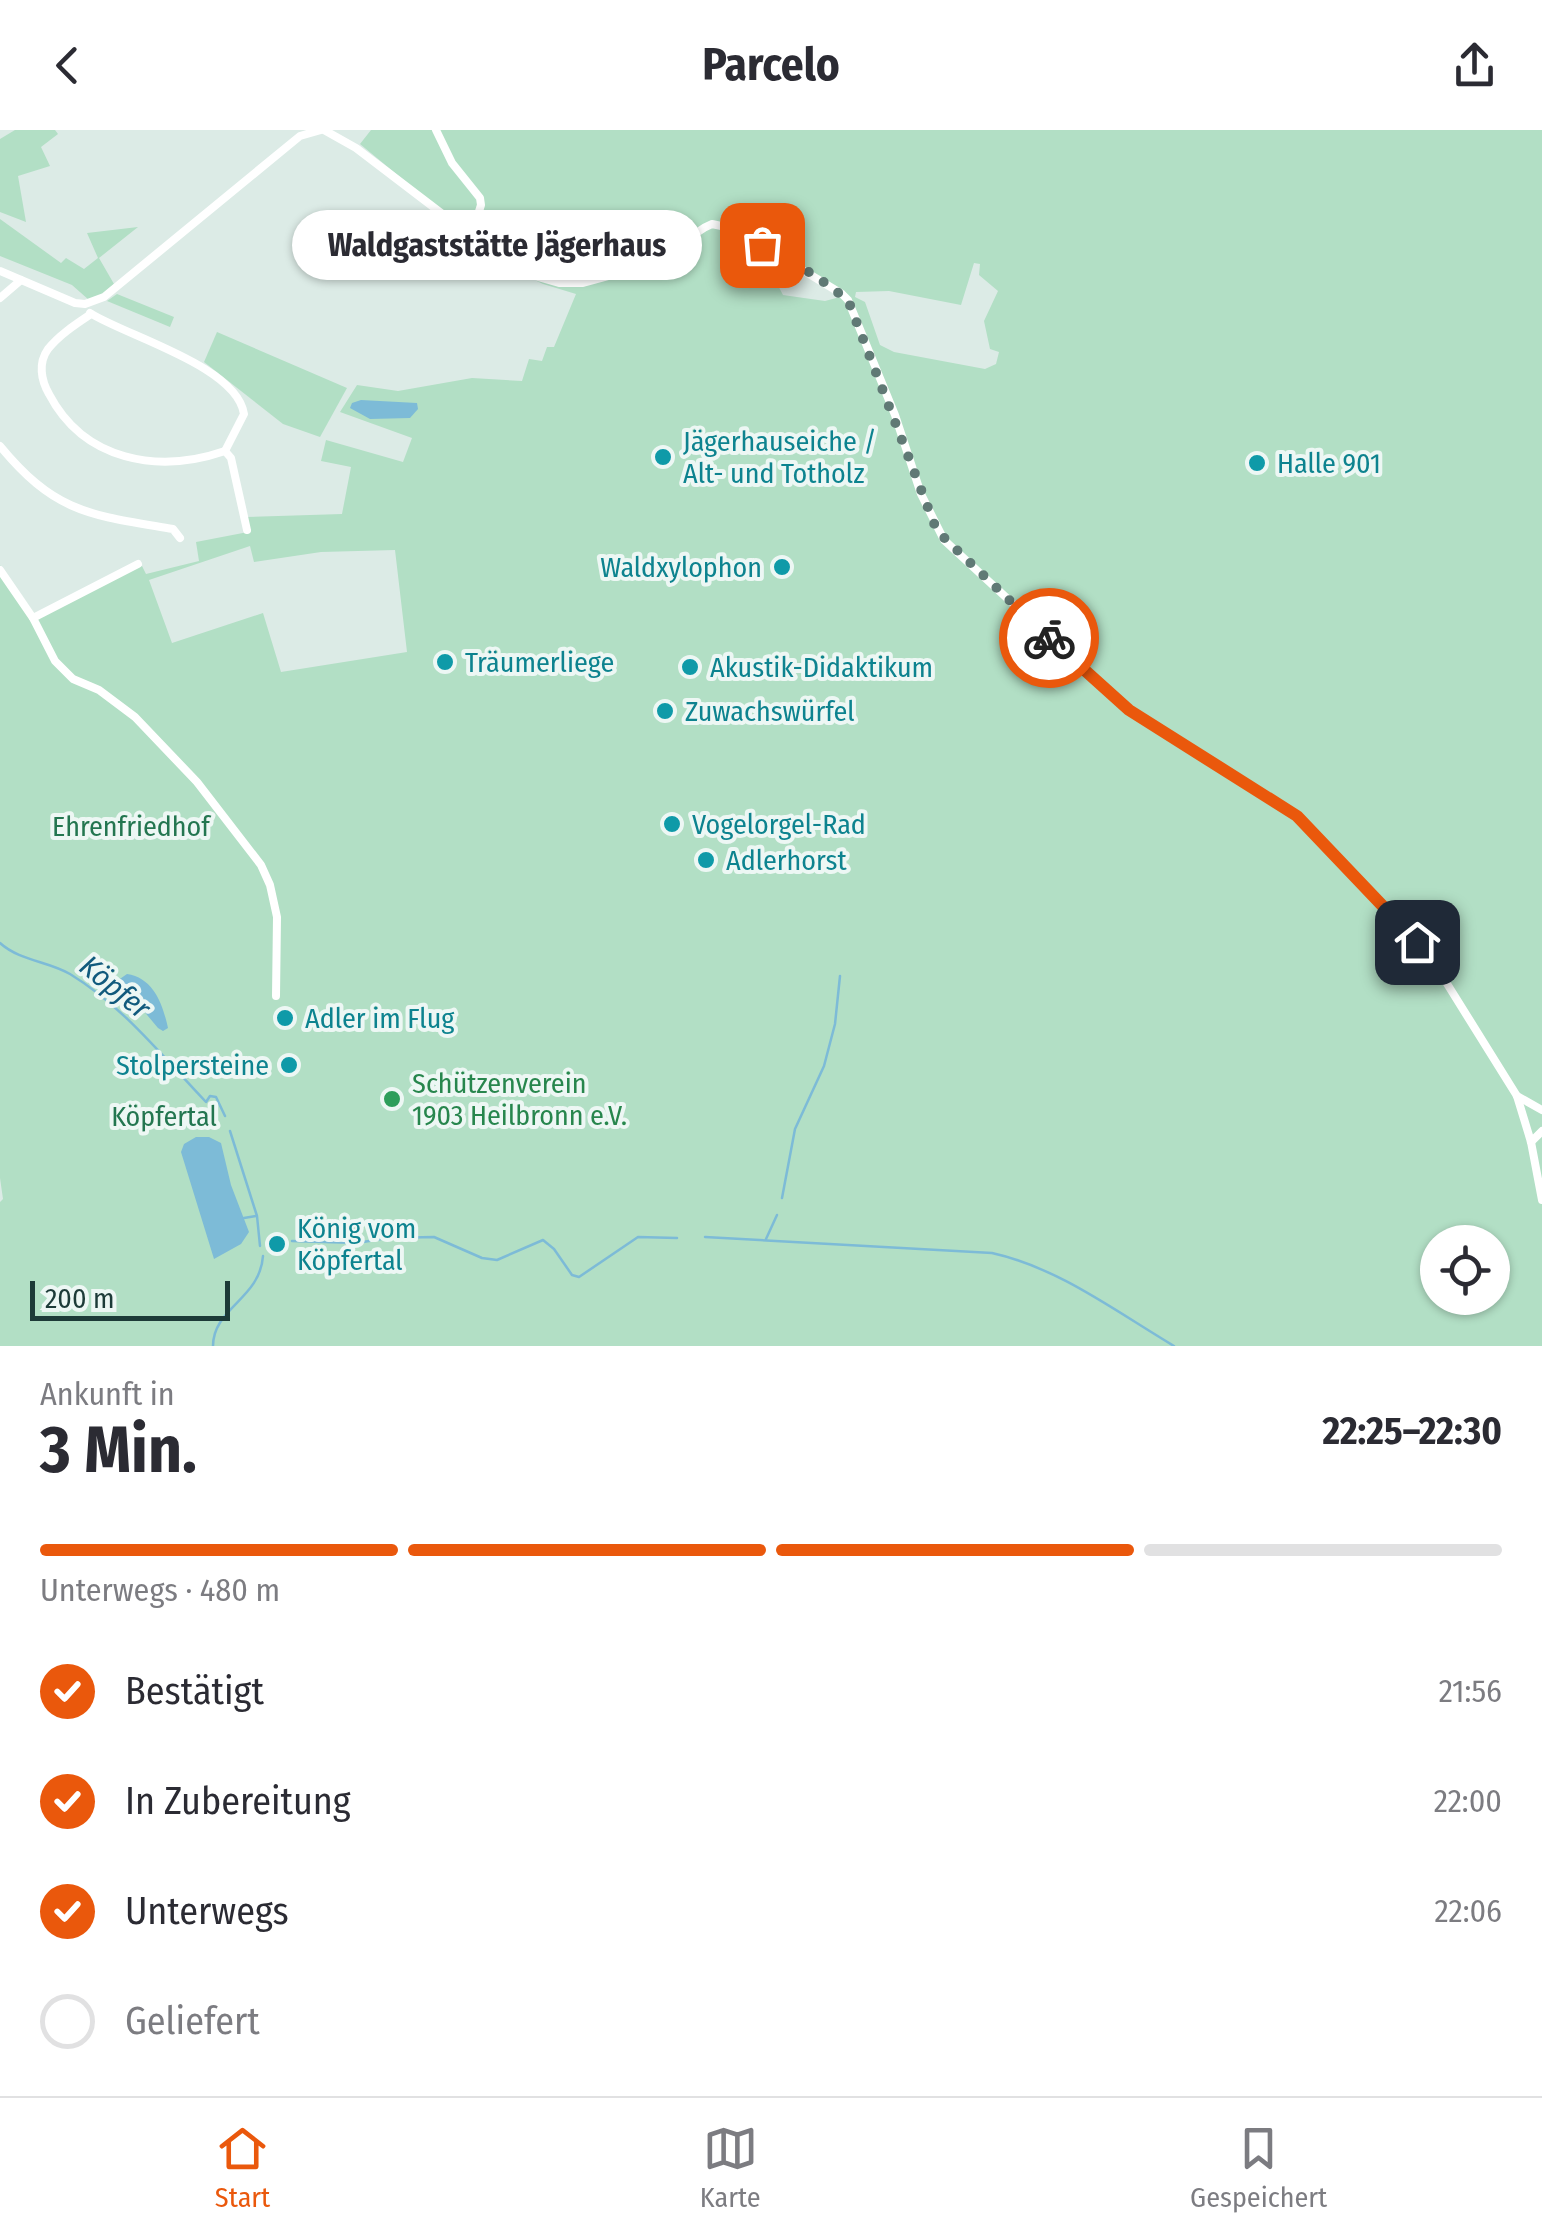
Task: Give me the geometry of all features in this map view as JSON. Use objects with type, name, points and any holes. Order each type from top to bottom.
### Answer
[{"type":"street","points":[[0,272],[68,301],[85,304],[104,298],[300,136],[323,130],[342,138],[517,269],[559,283],[582,284],[664,261],[702,228],[726,224],[814,275],[844,296],[895,415],[921,494],[944,540],[1120,704],[1297,816],[1436,966],[1517,1096],[1542,1200]]},
{"type":"street","points":[[436,130],[452,163],[480,198],[482,205],[471,236]]},
{"type":"street","points":[[0,298],[21,280]]},
{"type":"street","points":[[85,304],[91,314],[168,348],[234,392],[244,414],[225,451],[171,464],[141,461],[110,453],[76,430],[47,390],[42,362],[48,350],[91,314]]},
{"type":"street","points":[[0,446],[25,477],[50,496],[97,516],[173,529],[180,538]]},
{"type":"street","points":[[225,451],[231,458],[246,530]]},
{"type":"street","points":[[34,618],[138,564]]},
{"type":"street","points":[[0,570],[34,618],[55,661],[73,678],[99,690],[135,717],[197,782],[260,865],[270,885],[277,917],[276,996]]},
{"type":"street","points":[[1517,1096],[1542,1110]]},
{"type":"street","points":[[1531,1142],[1542,1131]]},
{"type":"green space","points":[[15,130],[55,130],[58,134],[41,147],[50,166],[18,176],[26,222],[0,212],[0,139]]},
{"type":"green space","points":[[371,130],[1542,130],[1542,1346],[0,1346],[0,565],[35,614],[139,560],[146,574],[199,561],[196,542],[248,532],[245,517],[342,514],[351,467],[321,461],[326,440],[403,462],[412,438],[340,412],[357,385],[398,391],[472,378],[522,381],[529,359],[542,361],[547,347],[554,347],[576,294],[510,268],[360,144]],"holes":[[[762,249],[840,297],[825,301],[783,295],[773,276],[756,261]],[[974,263],[980,264],[979,275],[998,291],[984,321],[990,349],[999,352],[996,364],[985,369],[894,352],[880,345],[865,302],[855,297],[856,292],[889,291],[961,305]],[[250,546],[254,562],[321,552],[395,550],[407,652],[281,672],[263,613],[172,643],[149,580]]]},
{"type":"green space","points":[[0,219],[61,263],[66,258],[84,269],[98,258],[87,233],[138,227],[99,258],[114,284],[89,300],[72,285],[0,256]]},
{"type":"green space","points":[[117,294],[174,317],[170,327],[107,301]]},
{"type":"green space","points":[[217,332],[347,388],[320,437],[283,424],[204,362]]},
{"type":"water","points":[[361,400],[417,403],[418,409],[410,418],[370,419],[350,408]]},
{"type":"water","points":[[127,974],[151,987],[168,1028],[158,1028],[132,997],[116,989],[114,983]]},
{"type":"water","points":[[196,1137],[209,1137],[221,1143],[231,1185],[249,1232],[241,1244],[214,1259],[181,1152],[184,1144]]},
{"type":"waterway","name":"Köpfer","points":[[0,943],[90,987],[142,1034],[206,1102],[210,1096],[216,1097],[225,1116]]},
{"type":"waterway","points":[[782,1198],[795,1129],[824,1066],[835,1024],[840,976]]},
{"type":"waterway","name":"Köpfer","points":[[230,1131],[257,1216],[260,1246]]},
{"type":"waterway","points":[[766,1239],[777,1215]]},
{"type":"waterway","points":[[244,1218],[256,1216]]},
{"type":"waterway","points":[[292,1241],[357,1243],[434,1237],[482,1258],[497,1260],[543,1240],[572,1275],[579,1277],[638,1237],[677,1238]]},
{"type":"waterway","points":[[705,1237],[992,1253],[1063,1280],[1174,1346]]},
{"type":"waterway","points":[[213,1346],[220,1322],[254,1283],[263,1256]]},
{"type":"way so far","points":[[762,245],[848,300],[937,531],[1049,638]]},
{"type":"place","name":"Waldgaststätte Jägerhaus","points":[[762,245]]},
{"type":"place","name":"Jägerhauseiche / Alt- und Totholz","points":[[663,457]]},
{"type":"place","name":"Halle 901","points":[[1257,463]]},
{"type":"place","name":"Waldxylophon","points":[[782,567]]},
{"type":"place","name":"Träumerliege","points":[[445,662]]},
{"type":"place","name":"Akustik-Didaktikum","points":[[690,667]]},
{"type":"place","name":"Zuwachswürfel","points":[[665,711]]},
{"type":"place","name":"Vogelorgel-Rad","points":[[672,824]]},
{"type":"place","name":"Adlerhorst","points":[[706,860]]},
{"type":"place","name":"Adler im Flug","points":[[285,1018]]},
{"type":"place","name":"Stolpersteine","points":[[289,1065]]},
{"type":"place","name":"Schützenverein 1903 Heilbronn e.V.","points":[[392,1099]]},
{"type":"place","name":"König vom Köpfertal","points":[[277,1244]]},
{"type":"route","points":[[1049,638],[1129,710],[1297,816],[1417,942]]},
{"type":"park label","name":"Ehrenfriedhof","points":[[131,826]]},
{"type":"park label","name":"Köpfertal","points":[[164,1116]]}]
